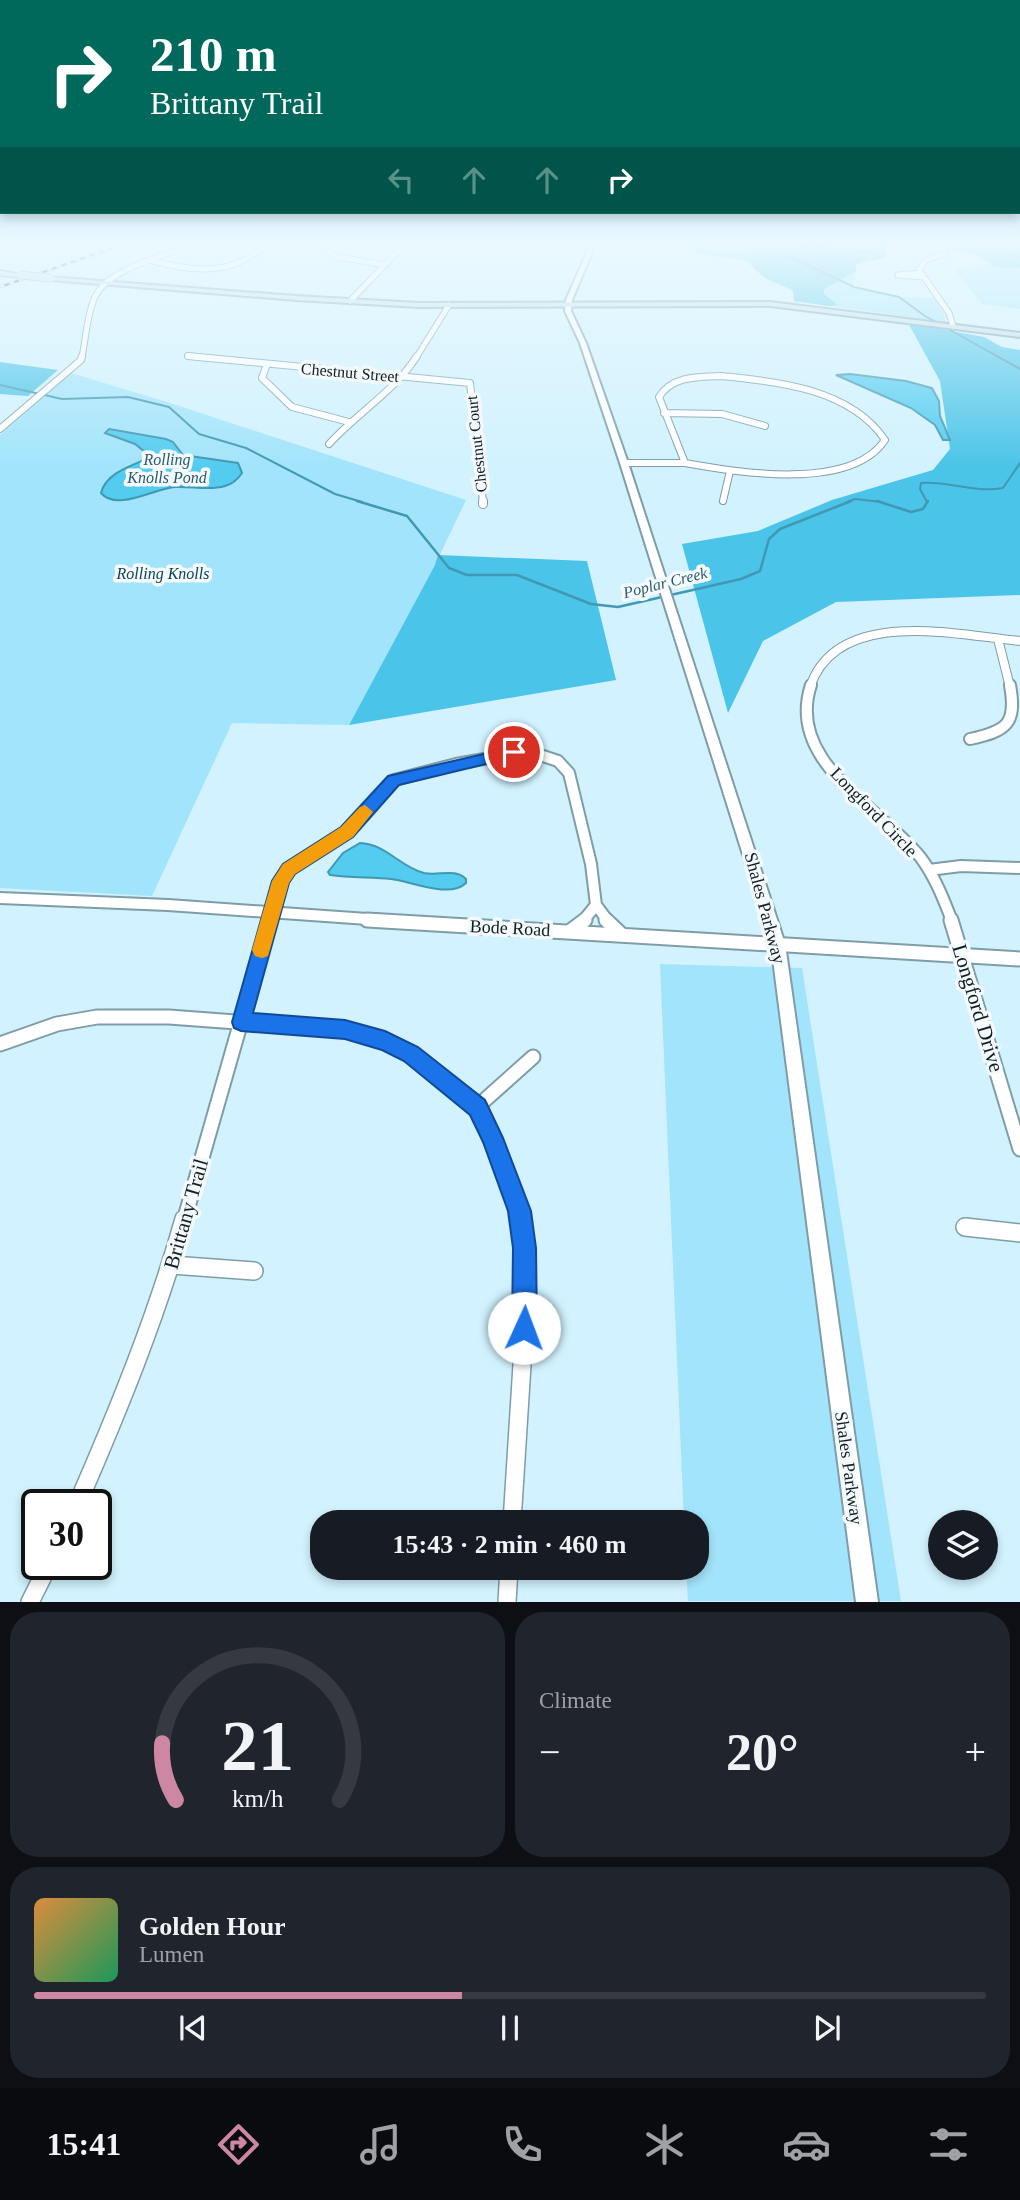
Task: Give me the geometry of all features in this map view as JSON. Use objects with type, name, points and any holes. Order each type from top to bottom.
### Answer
[{"type":"main road","points":[[887,318],[1020,335]]},
{"type":"street","points":[[0,429],[81,360],[91,318]]},
{"type":"street","points":[[329,444],[349,422],[404,377],[441,318]]},
{"type":"street","name":"Shales Parkway","points":[[573,318],[673,610],[778,944],[867,1601]]},
{"type":"street","points":[[950,318],[953,326]]},
{"type":"street","name":"Chestnut Street","points":[[188,356],[470,383]]},
{"type":"street","points":[[267,364],[262,378],[292,407],[349,422]]},
{"type":"street","points":[[624,463],[685,463],[774,476],[808,476],[835,471],[879,451],[885,440],[880,428],[867,416],[826,399],[758,379],[692,377],[666,386],[659,397],[685,463]]},
{"type":"street","name":"Chestnut Court","points":[[470,383],[482,504]]},
{"type":"street","points":[[664,413],[722,414],[765,426]]},
{"type":"street","points":[[723,501],[730,471]]},
{"type":"street","name":"Longford Circle","points":[[1020,641],[929,630],[905,630],[868,636],[838,650],[827,659],[810,686],[807,709],[809,723],[821,753],[831,769],[929,870],[969,866],[1020,868]]},
{"type":"street","points":[[970,739],[1004,728],[1013,715],[1012,695],[998,639]]},
{"type":"street","name":"Brittany Trail","points":[[84,1489],[130,1383],[172,1265],[281,881],[289,869],[347,832],[394,780],[528,751],[558,761],[569,773],[591,864],[596,905]]},
{"type":"street","name":"Longford Drive","points":[[929,870],[963,956],[1020,1149]]},
{"type":"street","name":"Bode Road","points":[[0,898],[168,905],[272,914],[1020,959]]},
{"type":"street","points":[[569,932],[587,918],[596,905],[622,935]]},
{"type":"street","points":[[0,1044],[57,1024],[97,1017],[131,1015],[345,1030],[385,1041],[411,1054],[477,1107],[492,1138],[519,1211],[525,1248],[526,1302],[513,1510]]},
{"type":"street","points":[[477,1107],[533,1057]]},
{"type":"street","points":[[965,1227],[1020,1233]]},
{"type":"street","points":[[172,1265],[254,1271]]},
{"type":"street","points":[[30,1601],[41,1580]]},
{"type":"street","points":[[507,1601],[508,1580]]},
{"type":"green space","points":[[915,318],[945,318],[945,322]]},
{"type":"green space","name":"Rolling Knolls","points":[[71,373],[466,500],[435,565],[349,725],[232,723],[152,896],[0,888],[0,435]]},
{"type":"green space","points":[[660,964],[802,968],[901,1601],[688,1601],[687,1580],[709,1580],[709,1510],[683,1510]]},
{"type":"shaded area","points":[[908,323],[984,337],[1002,347],[1020,350],[1020,595],[836,602],[763,641],[728,713],[682,544],[758,531],[832,500],[933,470],[950,449],[940,381]]},
{"type":"shaded area","points":[[0,362],[58,370],[28,396],[0,394]]},
{"type":"shaded area","points":[[438,555],[587,561],[616,680],[349,725]]},
{"type":"water","points":[[850,374],[906,381],[932,388],[939,401],[940,416],[950,440],[943,440],[935,425],[911,408],[836,375]]},
{"type":"water","name":"Rolling Knolls Pond","points":[[109,429],[166,439],[173,442],[183,455],[238,463],[242,473],[233,483],[219,487],[175,487],[126,500],[108,498],[101,493],[115,474],[151,457],[135,444],[105,433]]},
{"type":"water","points":[[360,843],[378,847],[415,870],[430,874],[457,874],[466,879],[466,883],[459,888],[440,889],[391,879],[330,875],[328,872],[343,853]]},
{"type":"waterway","name":"Poplar Creek","points":[[928,318],[1020,369]]},
{"type":"waterway","name":"Poplar Creek","points":[[0,385],[62,399],[128,397],[169,407],[199,434],[246,448],[335,494],[362,502]]},
{"type":"waterway","name":"Poplar Creek","points":[[927,502],[920,489],[921,483],[982,489],[1003,488],[1020,463]]},
{"type":"waterway","name":"Poplar Creek","points":[[847,502],[855,499],[879,502]]},
{"type":"waterway","name":"Poplar Creek","points":[[357,501],[407,516],[449,568],[467,575],[517,575],[591,604],[618,607],[741,579],[760,571],[769,539],[780,529],[851,501]]},
{"type":"waterway","name":"Poplar Creek","points":[[879,502],[911,512],[923,509],[928,501]]},
{"type":"slow traffic","points":[[262,950],[281,881],[289,869],[347,832],[365,812]]},
{"type":"route","points":[[514,752],[394,780],[347,832],[289,869],[281,881],[241,1022],[345,1030],[385,1041],[411,1054],[442,1076],[477,1107],[506,1172],[519,1211],[525,1248],[524,1328]]}]
